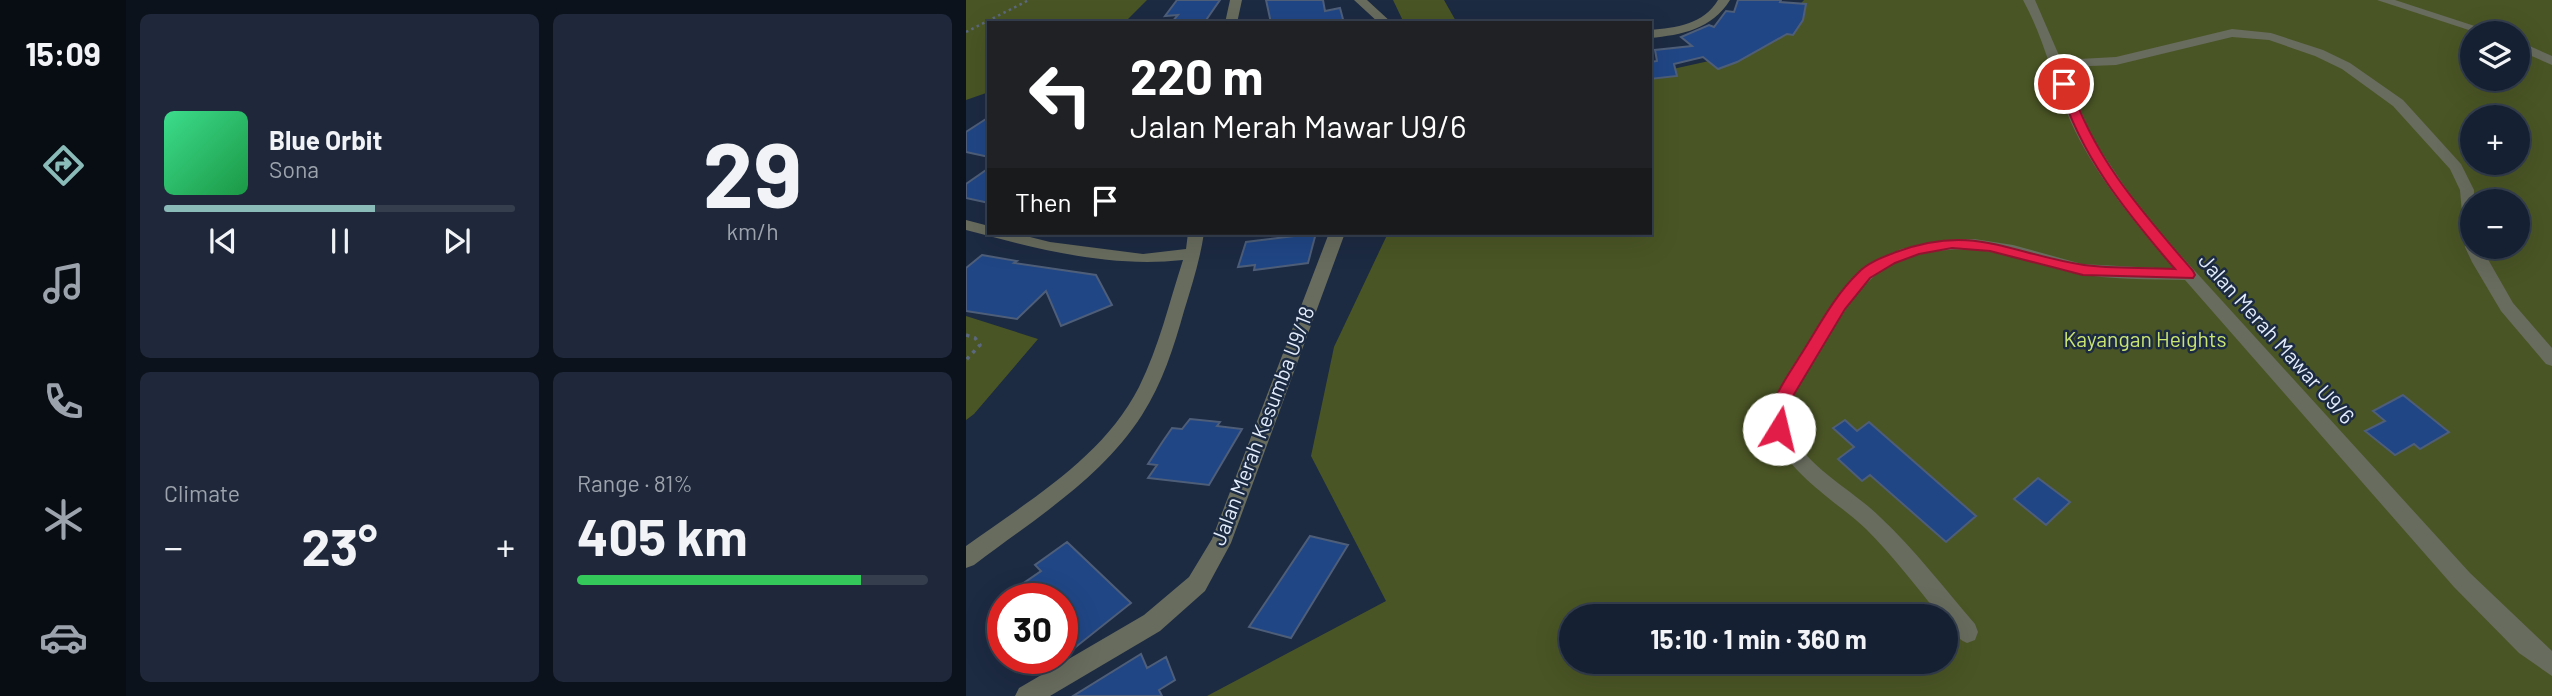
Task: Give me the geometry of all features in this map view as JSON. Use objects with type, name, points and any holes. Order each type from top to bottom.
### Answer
[{"type":"street","points":[[1231,21],[1236,0]]},
{"type":"street","points":[[1360,0],[1384,21]]},
{"type":"street","points":[[1652,34],[1688,28],[1703,22],[1718,11],[1724,0]]},
{"type":"street","name":"Jalan Merah Mawar U9/6","points":[[2029,0],[2043,24],[2071,105],[2095,157],[2138,217],[2462,580],[2527,645],[2552,664]]},
{"type":"street","points":[[2383,0],[2460,24]]},
{"type":"street","points":[[2058,64],[2116,61],[2232,33],[2271,37],[2319,53],[2347,66],[2398,103],[2456,167],[2467,189]]},
{"type":"street","points":[[2530,51],[2552,61]]},
{"type":"street","points":[[966,225],[987,230]]},
{"type":"street","points":[[1003,235],[1050,247],[1143,259],[1193,254]]},
{"type":"street","points":[[966,558],[1084,470],[1124,426],[1152,378],[1193,254],[1196,235]]},
{"type":"street","name":"Jalan Merah Kesumba U9/18","points":[[1027,696],[1152,623],[1197,584],[1221,542],[1336,235]]},
{"type":"street","points":[[1967,632],[1909,561],[1858,509],[1828,486],[1801,460],[1779,429],[1782,400],[1833,316],[1865,274],[1890,260],[1917,250],[1952,244],[1990,246],[2083,270],[2188,275]]},
{"type":"street","points":[[2478,259],[2519,322],[2552,359]]},
{"type":"path","points":[[987,21],[1028,0]]},
{"type":"path","points":[[966,32],[987,21]]},
{"type":"path","points":[[966,335],[975,338],[980,345],[966,360]]},
{"type":"green space","points":[[966,0],[1147,0],[1126,21],[987,21],[987,93],[966,100]]},
{"type":"green space","points":[[1393,0],[1444,0],[1456,21],[1403,21]]},
{"type":"green space","name":"Kayangan Heights","points":[[1804,0],[2552,0],[2552,696],[1207,696],[1386,601],[1311,456],[1334,347],[1387,235],[1652,235],[1652,74],[1741,54],[1791,14]]},
{"type":"green space","points":[[966,316],[1038,339],[966,420]]},
{"type":"building","points":[[1177,0],[1220,0],[1205,21],[1173,21],[1178,15],[1165,16]]},
{"type":"building","points":[[1266,0],[1323,0],[1325,11],[1340,8],[1343,21],[1271,21]]},
{"type":"building","points":[[1738,0],[1781,0],[1780,2],[1806,4],[1803,20],[1793,35],[1787,34],[1737,62],[1718,69],[1703,57],[1674,64],[1677,76],[1652,79],[1652,62],[1657,61],[1655,50],[1692,46],[1681,37],[1709,25],[1714,27],[1726,11],[1734,12]]},
{"type":"building","points":[[987,118],[987,157],[966,152],[966,132]]},
{"type":"building","points":[[987,169],[987,203],[966,198],[966,184]]},
{"type":"building","points":[[1315,235],[1308,263],[1254,270],[1255,265],[1238,267],[1246,242]]},
{"type":"building","points":[[982,255],[1017,261],[1014,263],[1096,275],[1112,305],[1061,326],[1046,291],[1017,319],[966,311],[966,268]]},
{"type":"building","points":[[2403,395],[2449,432],[2420,449],[2414,444],[2395,455],[2365,431],[2385,421],[2373,411]]},
{"type":"building","points":[[1190,419],[1220,422],[1217,426],[1242,429],[1209,485],[1148,478],[1157,465],[1148,464],[1172,428],[1182,429]]},
{"type":"building","points":[[1845,420],[1857,431],[1869,422],[1976,516],[1946,542],[1870,475],[1862,481],[1838,459],[1854,447],[1833,428]]},
{"type":"building","points":[[2038,478],[2070,502],[2046,525],[2014,499]]},
{"type":"building","points":[[1310,536],[1348,545],[1291,638],[1249,627]]},
{"type":"building","points":[[1067,542],[1131,603],[1078,645],[1078,583],[1024,583],[1041,571],[1035,565]]},
{"type":"building","points":[[1141,654],[1147,668],[1166,657],[1175,680],[1159,690],[1162,696],[1073,696]]},
{"type":"route","points":[[1779,429],[1778,417],[1782,400],[1840,305],[1865,274],[1890,260],[1917,250],[1952,244],[1990,246],[2083,270],[2188,275],[2138,217],[2095,157],[2064,84]]}]
